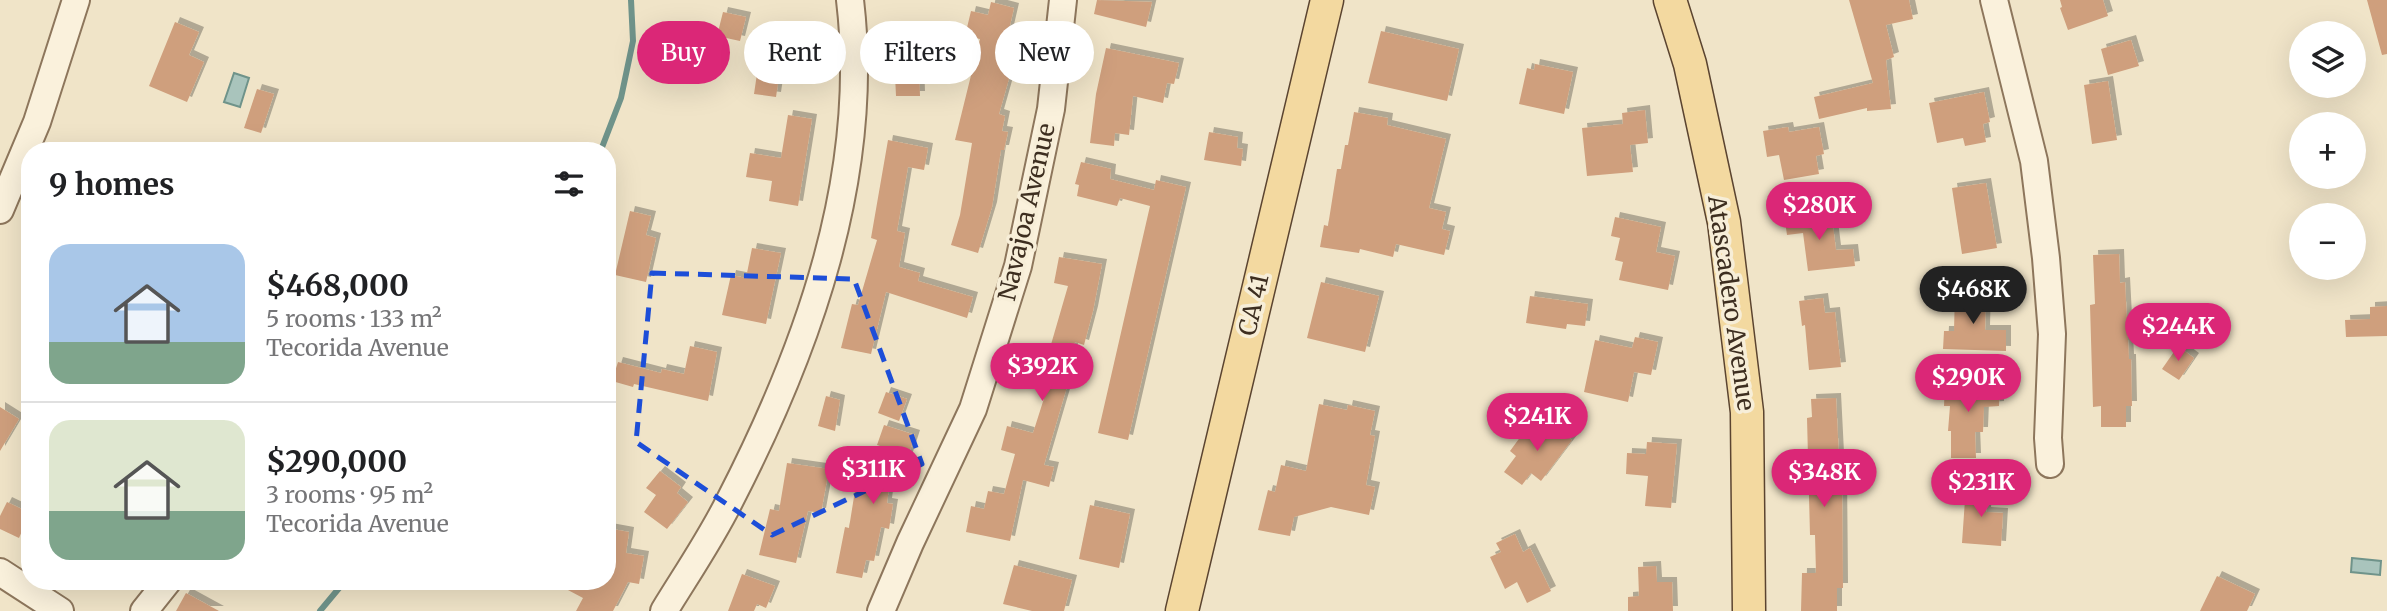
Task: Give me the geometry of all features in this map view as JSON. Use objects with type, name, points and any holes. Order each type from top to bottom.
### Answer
[{"type":"main road","name":"CA 41","points":[[1182,611],[1327,0]]},
{"type":"main road","name":"Atascadero Avenue","points":[[1670,0],[1690,64],[1724,222],[1747,412],[1749,611]]},
{"type":"street","points":[[29,142],[76,0]]},
{"type":"street","points":[[664,611],[729,504],[769,421],[805,333],[831,243],[850,152],[855,38],[850,0]]},
{"type":"street","name":"Navajoa Avenue","points":[[881,611],[973,409],[1018,266],[1051,109],[1063,0]]},
{"type":"street","points":[[1994,0],[2034,161],[2046,258],[2052,334],[2048,438],[2050,464]]},
{"type":"street","points":[[0,210],[21,160]]},
{"type":"street","points":[[0,572],[21,586]]},
{"type":"street","points":[[28,590],[60,611]]},
{"type":"street","points":[[144,611],[161,590]]},
{"type":"highlighted area","points":[[652,273],[854,279],[922,464],[772,535],[636,442]]},
{"type":"water","points":[[234,73],[249,78],[240,107],[224,102]]},
{"type":"water","points":[[2352,558],[2381,561],[2380,575],[2351,572]]},
{"type":"building","points":[[1097,0],[1152,2],[1146,27],[1094,14]]},
{"type":"building","points":[[1849,0],[1909,0],[1913,19],[1886,25],[1894,57],[1886,60],[1891,109],[1867,111],[1867,108],[1819,119],[1814,97],[1873,83]]},
{"type":"building","points":[[2060,0],[2103,0],[2108,16],[2068,30]]},
{"type":"building","points":[[2367,0],[2387,0],[2387,54],[2382,55]]},
{"type":"building","points":[[991,2],[1014,8],[1011,21],[995,21],[995,84],[1008,84],[999,114],[1005,116],[1002,131],[1008,132],[1004,150],[1001,150],[992,207],[978,253],[951,245],[960,215],[972,143],[955,140],[969,84],[981,84],[981,21],[969,21],[971,11],[988,15]]},
{"type":"building","points":[[723,12],[746,17],[740,41],[730,39],[730,21],[721,21]]},
{"type":"building","points":[[175,22],[199,32],[189,55],[204,62],[187,102],[149,86]]},
{"type":"building","points":[[1381,31],[1459,49],[1447,101],[1368,83]]},
{"type":"building","points":[[2131,40],[2139,66],[2108,75],[2101,49]]},
{"type":"building","points":[[1106,48],[1179,63],[1174,84],[1167,83],[1163,103],[1133,96],[1129,135],[1115,133],[1114,146],[1090,143],[1096,94]]},
{"type":"building","points":[[1535,64],[1573,72],[1564,114],[1519,104],[1527,68],[1534,70]]},
{"type":"building","points":[[2108,81],[2117,140],[2092,144],[2084,85]]},
{"type":"building","points":[[755,84],[778,84],[776,97],[754,94]]},
{"type":"building","points":[[895,84],[920,84],[920,96],[896,96]]},
{"type":"building","points":[[257,89],[274,94],[261,133],[244,128]]},
{"type":"building","points":[[1984,92],[1990,122],[1983,124],[1986,142],[1965,146],[1963,138],[1937,143],[1929,103]]},
{"type":"building","points":[[1645,110],[1648,143],[1630,145],[1633,172],[1587,176],[1582,128],[1623,124],[1622,113]]},
{"type":"building","points":[[1354,112],[1388,118],[1387,125],[1446,139],[1429,208],[1446,212],[1442,229],[1450,231],[1444,255],[1396,244],[1393,257],[1360,249],[1359,253],[1320,247],[1324,225],[1328,226],[1337,169],[1341,169]]},
{"type":"building","points":[[788,115],[812,119],[798,206],[769,201],[772,181],[746,177],[750,153],[781,158]]},
{"type":"building","points":[[1788,127],[1789,132],[1819,127],[1824,154],[1816,156],[1819,174],[1784,180],[1779,155],[1767,157],[1763,131]]},
{"type":"building","points":[[1209,132],[1238,137],[1237,148],[1243,149],[1241,166],[1204,160]]},
{"type":"building","points":[[888,140],[928,148],[924,170],[908,167],[897,231],[905,233],[899,267],[920,273],[918,281],[973,297],[967,318],[886,292],[871,354],[841,348],[852,304],[858,305],[877,240],[871,238]]},
{"type":"building","points":[[1081,162],[1111,169],[1110,179],[1154,190],[1156,180],[1186,187],[1128,440],[1098,433],[1150,206],[1120,198],[1117,206],[1077,196],[1079,185],[1075,184]]},
{"type":"building","points":[[1986,183],[1997,248],[1962,254],[1952,188]]},
{"type":"building","points":[[630,211],[651,216],[646,235],[656,238],[646,282],[616,275]]},
{"type":"building","points":[[1809,212],[1810,221],[1832,218],[1836,250],[1853,249],[1855,266],[1808,271],[1803,233],[1787,235],[1784,214]]},
{"type":"building","points":[[1615,217],[1661,227],[1656,252],[1675,256],[1668,290],[1619,280],[1623,262],[1615,260],[1620,238],[1611,236]]},
{"type":"building","points":[[752,248],[781,253],[766,324],[722,315],[731,275],[746,278]]},
{"type":"building","points":[[2119,254],[2120,283],[2125,282],[2132,406],[2126,406],[2126,427],[2101,427],[2101,406],[2093,407],[2090,305],[2095,304],[2093,255]]},
{"type":"building","points":[[1059,257],[1102,264],[1084,345],[1075,342],[1064,378],[1069,380],[1044,465],[1054,467],[1049,487],[1023,480],[1010,541],[966,532],[971,506],[984,509],[988,491],[1004,494],[1015,454],[1001,450],[1007,426],[1033,433],[1046,392],[1036,390],[1068,286],[1054,283]]},
{"type":"building","points":[[1321,282],[1379,296],[1365,352],[1307,338]]},
{"type":"building","points":[[1955,291],[1986,292],[1985,330],[2006,330],[2006,351],[1943,349],[1944,331],[1954,331]]},
{"type":"building","points":[[1530,296],[1588,304],[1585,326],[1567,324],[1566,329],[1526,323]]},
{"type":"building","points":[[1823,298],[1825,313],[1835,312],[1841,367],[1809,370],[1805,325],[1802,326],[1799,301]]},
{"type":"building","points":[[2387,306],[2387,336],[2346,337],[2345,320],[2370,319],[2370,307]]},
{"type":"building","points":[[1635,337],[1658,342],[1651,375],[1634,372],[1628,402],[1584,392],[1595,340],[1632,348]]},
{"type":"building","points":[[690,346],[717,352],[708,401],[616,382],[618,362],[661,373],[662,369],[684,374]]},
{"type":"building","points":[[2178,346],[2194,358],[2179,380],[2162,369]]},
{"type":"building","points":[[1945,382],[2000,383],[1999,406],[1984,407],[1983,432],[1975,432],[1976,458],[1951,458],[1951,431],[1948,431],[1950,406],[1944,406]]},
{"type":"building","points":[[886,392],[907,399],[899,421],[878,413]]},
{"type":"building","points":[[826,396],[840,400],[835,431],[818,426]]},
{"type":"building","points":[[1836,398],[1842,477],[1843,588],[1837,588],[1837,611],[1801,611],[1802,573],[1816,573],[1815,535],[1810,535],[1807,418],[1812,417],[1811,399]]},
{"type":"building","points":[[1319,404],[1347,410],[1348,405],[1375,411],[1370,435],[1375,436],[1366,485],[1375,487],[1369,515],[1331,507],[1294,517],[1290,536],[1258,530],[1268,490],[1275,492],[1281,465],[1306,471]]},
{"type":"building","points":[[0,407],[19,419],[0,451]]},
{"type":"building","points":[[1548,422],[1572,440],[1541,481],[1531,473],[1522,485],[1504,472],[1516,456],[1510,451],[1527,428],[1537,436]]},
{"type":"building","points":[[884,425],[915,435],[904,469],[892,465],[887,503],[893,504],[889,529],[881,527],[874,561],[866,560],[862,578],[836,573],[845,527],[849,528],[857,478],[875,480],[886,448],[877,445]]},
{"type":"building","points":[[1647,442],[1677,444],[1671,508],[1645,506],[1648,476],[1626,474],[1627,453],[1646,454]]},
{"type":"building","points":[[787,463],[829,469],[821,513],[808,511],[796,563],[759,555],[770,509],[779,511]]},
{"type":"building","points":[[660,471],[681,487],[677,493],[688,502],[667,529],[644,512],[656,495],[646,488]]},
{"type":"building","points":[[1966,485],[1988,487],[1986,512],[2003,513],[2001,546],[1962,543]]},
{"type":"building","points":[[7,502],[21,509],[19,538],[0,529],[0,516]]},
{"type":"building","points":[[1090,505],[1130,514],[1119,568],[1079,559]]},
{"type":"building","points":[[616,530],[629,532],[626,553],[644,556],[639,584],[628,582],[613,611],[576,611],[583,598],[568,590],[616,590]]},
{"type":"building","points":[[1515,534],[1523,552],[1530,548],[1551,591],[1527,603],[1517,582],[1505,589],[1490,557],[1501,552],[1496,543]]},
{"type":"building","points":[[1014,565],[1072,580],[1064,611],[1032,611],[1003,604]]},
{"type":"building","points":[[1656,566],[1657,582],[1672,582],[1673,611],[1628,611],[1628,597],[1639,596],[1638,567]]},
{"type":"building","points":[[742,574],[775,586],[766,608],[757,604],[754,611],[728,611]]},
{"type":"building","points":[[2217,576],[2255,594],[2247,611],[2200,611]]},
{"type":"building","points":[[186,593],[219,611],[176,611]]},
{"type":"waterway","points":[[604,142],[621,98],[633,41],[631,0]]},
{"type":"waterway","points":[[320,611],[338,590]]}]
